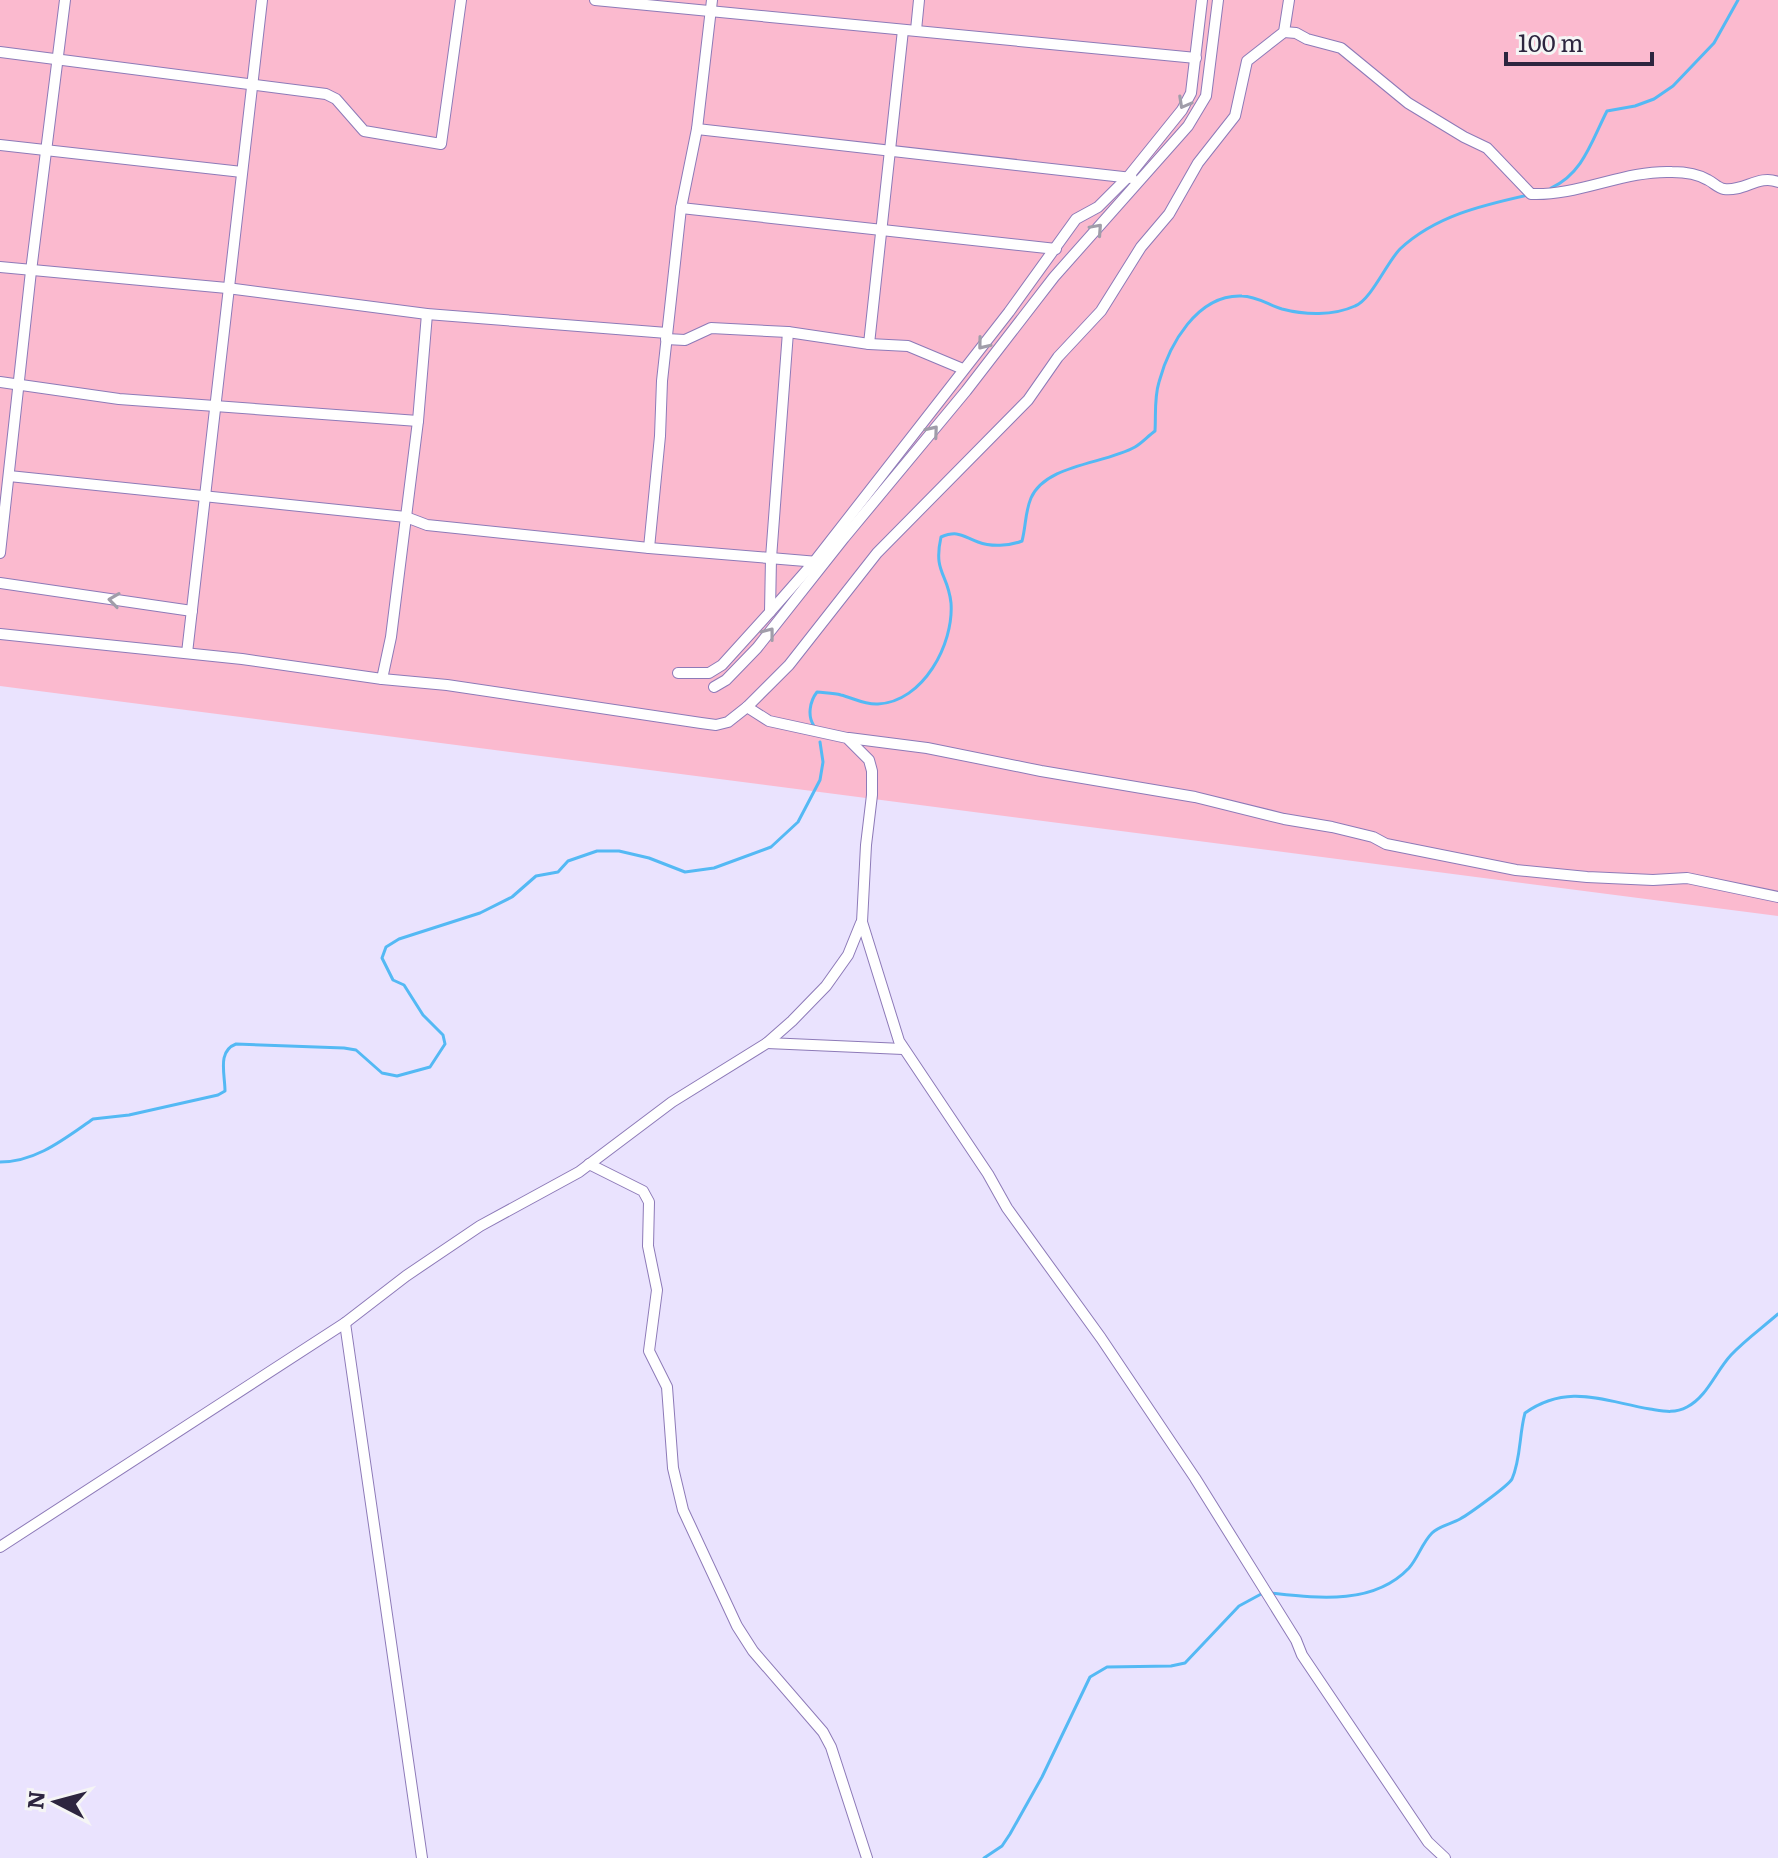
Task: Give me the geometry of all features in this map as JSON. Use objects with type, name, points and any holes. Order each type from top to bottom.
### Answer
[{"type":"street","points":[[0,553],[65,0]]},
{"type":"street","points":[[187,653],[262,0]]},
{"type":"street","points":[[0,52],[331,95],[364,131],[441,144],[461,0]]},
{"type":"street","points":[[595,0],[1196,58]]},
{"type":"street","points":[[649,548],[666,336],[681,208],[697,129],[712,0]]},
{"type":"street","points":[[916,30],[919,0]]},
{"type":"street","points":[[714,687],[726,680],[757,648],[1076,219],[1098,207],[1128,177],[1188,101],[1202,0]]},
{"type":"street","points":[[678,673],[709,673],[722,665],[819,562],[966,391],[1054,277],[1188,126],[1206,96],[1218,0]]},
{"type":"street","points":[[1284,32],[1289,0]]},
{"type":"street","points":[[869,344],[903,30]]},
{"type":"street","points":[[0,634],[447,685],[716,725],[728,722],[789,665],[877,553],[1013,418],[1058,357],[1101,311],[1141,247],[1169,214],[1198,163],[1235,116],[1247,61],[1284,32],[1341,48],[1408,103],[1487,148],[1531,194],[1569,192],[1607,181],[1671,172],[1699,176],[1721,189],[1746,186],[1764,179],[1778,182]]},
{"type":"street","points":[[697,129],[1128,177],[1141,182]]},
{"type":"street","points":[[0,145],[242,172]]},
{"type":"street","points":[[1149,151],[1159,160]]},
{"type":"street","points":[[681,208],[1056,249]]},
{"type":"street","points":[[0,267],[227,288],[427,314],[685,340],[711,328],[788,332],[869,344],[908,346],[963,369]]},
{"type":"street","points":[[1009,312],[1022,318]]},
{"type":"street","points":[[382,679],[391,637],[418,421],[427,314]]},
{"type":"street","points":[[770,612],[771,558],[788,332]]},
{"type":"street","points":[[0,382],[119,399],[418,421]]},
{"type":"street","points":[[9,476],[406,517],[427,525],[819,562]]},
{"type":"street","points":[[0,583],[192,611]]},
{"type":"street","points":[[747,707],[769,721],[847,738],[927,748],[1195,797],[1479,864],[1587,877],[1687,878],[1778,897]]},
{"type":"street","points":[[0,1547],[345,1323],[406,1276],[480,1226],[589,1164],[672,1102],[767,1043],[792,1021],[826,986],[848,955],[862,922],[872,771],[869,760],[847,738]]},
{"type":"street","points":[[862,922],[903,1049],[988,1174],[1007,1208],[1101,1338],[1195,1478],[1296,1640],[1302,1655],[1428,1842],[1445,1858]]},
{"type":"street","points":[[767,1043],[903,1049]]},
{"type":"street","points":[[589,1164],[643,1191],[649,1202],[648,1246],[657,1290],[649,1351],[667,1387],[673,1468],[683,1510],[737,1626],[753,1651],[823,1732],[831,1747],[867,1858]]},
{"type":"street","points":[[345,1323],[422,1858]]},
{"type":"shaded area","points":[[0,0],[1778,0],[1778,916],[0,686]]},
{"type":"waterway","points":[[1551,188],[1579,165],[1607,111],[1654,99],[1673,86],[1714,43],[1738,0]]},
{"type":"waterway","points":[[814,726],[810,709],[817,692],[878,704],[894,701],[922,682],[941,652],[951,619],[951,603],[939,558],[941,537],[956,534],[994,545],[1022,541],[1031,498],[1049,478],[1077,466],[1123,453],[1155,431],[1156,394],[1170,353],[1187,324],[1211,303],[1247,296],[1282,309],[1319,314],[1355,306],[1373,289],[1400,249],[1428,228],[1477,208],[1528,195]]},
{"type":"waterway","points":[[0,1162],[38,1154],[93,1119],[129,1115],[218,1095],[225,1091],[224,1057],[236,1044],[356,1050],[382,1073],[397,1076],[430,1067],[445,1044],[443,1035],[423,1015],[404,985],[393,980],[382,958],[386,947],[399,939],[480,913],[512,897],[536,876],[558,872],[568,861],[597,851],[619,851],[649,858],[685,872],[714,868],[771,847],[798,822],[820,780],[823,762],[820,742]]},
{"type":"waterway","points":[[1270,1593],[1343,1597],[1379,1589],[1409,1568],[1432,1533],[1471,1512],[1512,1479],[1525,1413],[1541,1404],[1571,1396],[1664,1411],[1682,1409],[1694,1403],[1736,1350],[1778,1314]]},
{"type":"waterway","points":[[984,1858],[1002,1846],[1010,1834],[1042,1777],[1090,1677],[1107,1667],[1185,1663],[1239,1606],[1263,1593]]}]
